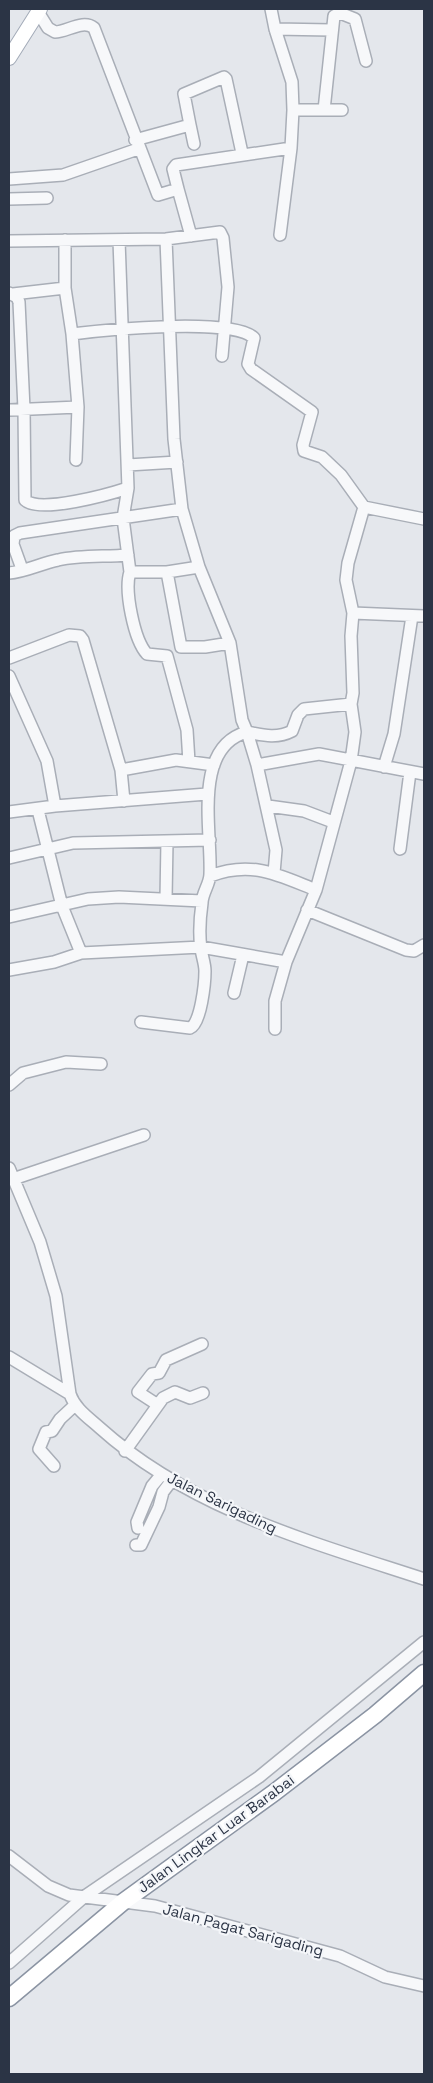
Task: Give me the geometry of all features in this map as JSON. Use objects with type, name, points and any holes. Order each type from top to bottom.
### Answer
[{"type":"highway","name":"Jalan Lingkar Luar Barabai","points":[[9,1998],[123,1902],[275,1792],[375,1715],[424,1674]]},
{"type":"main road","points":[[9,58],[39,10]]},
{"type":"street","points":[[271,9],[275,29],[292,82],[291,148],[280,235]]},
{"type":"street","points":[[39,10],[48,28],[55,32],[83,24],[94,28],[136,144],[158,195],[178,189]]},
{"type":"street","points":[[324,110],[331,30],[334,16],[337,14],[355,19],[366,61]]},
{"type":"street","points":[[275,29],[331,30]]},
{"type":"street","points":[[194,144],[184,94],[224,77],[242,153]]},
{"type":"street","points":[[293,110],[342,110]]},
{"type":"street","points":[[9,178],[63,175],[136,144],[190,125]]},
{"type":"street","points":[[191,236],[173,169],[176,164],[242,153],[291,148]]},
{"type":"street","points":[[9,199],[47,198]]},
{"type":"street","points":[[9,241],[166,239],[217,232],[222,236],[228,286],[230,329],[222,356]]},
{"type":"street","points":[[166,239],[173,397],[182,509],[199,567],[230,643],[242,720],[268,806],[276,850],[274,873]]},
{"type":"street","points":[[65,240],[65,288],[72,334],[78,407],[76,460]]},
{"type":"street","points":[[118,240],[128,465],[128,488],[124,518],[130,572],[128,588],[136,635],[147,654],[168,656],[187,730],[189,762]]},
{"type":"street","points":[[11,293],[65,288]]},
{"type":"street","points":[[11,293],[19,302],[27,502],[36,505],[51,504],[97,497],[128,488]]},
{"type":"street","points":[[72,334],[121,328],[170,327],[230,329],[250,335],[254,341],[249,367],[312,412],[303,445],[304,451],[322,457],[340,475],[364,507],[424,518]]},
{"type":"street","points":[[9,410],[78,407]]},
{"type":"street","points":[[128,465],[177,462]]},
{"type":"street","points":[[275,1029],[275,1001],[286,962],[316,890],[333,822],[352,762],[355,732],[351,704],[353,693],[351,636],[353,613],[346,572],[364,507]]},
{"type":"street","points":[[22,569],[13,544],[14,536],[27,532],[182,509]]},
{"type":"street","points":[[9,573],[86,556],[98,558],[128,555]]},
{"type":"street","points":[[130,572],[167,572],[199,567]]},
{"type":"street","points":[[167,572],[181,647],[205,647],[230,643]]},
{"type":"street","points":[[353,613],[418,616],[394,734],[384,767]]},
{"type":"street","points":[[9,658],[69,635],[80,636],[94,671],[120,770],[124,801]]},
{"type":"street","points":[[9,676],[47,760],[55,806]]},
{"type":"street","points":[[141,1022],[162,1026],[193,1027],[202,1002],[205,970],[201,947],[202,901],[210,876],[207,794],[214,765],[227,741],[247,732],[268,736],[285,734],[292,731],[298,715],[304,709],[351,704]]},
{"type":"street","points":[[257,765],[318,754],[336,756],[352,762],[424,774]]},
{"type":"street","points":[[120,770],[176,760],[214,765]]},
{"type":"street","points":[[400,849],[410,772]]},
{"type":"street","points":[[9,812],[38,810],[55,806],[207,794]]},
{"type":"street","points":[[268,806],[304,810],[333,822]]},
{"type":"street","points":[[38,810],[62,906],[81,953]]},
{"type":"street","points":[[9,858],[73,843],[210,840]]},
{"type":"street","points":[[166,841],[166,900]]},
{"type":"street","points":[[210,876],[224,871],[250,868],[274,873],[316,890]]},
{"type":"street","points":[[9,917],[88,899],[119,897],[202,901]]},
{"type":"street","points":[[308,910],[406,950],[414,951],[423,947]]},
{"type":"street","points":[[9,970],[54,962],[81,953],[201,947],[286,962]]},
{"type":"street","points":[[234,993],[243,955]]},
{"type":"street","points":[[9,1084],[23,1074],[66,1062],[101,1064]]},
{"type":"street","points":[[14,1179],[144,1135]]},
{"type":"street","points":[[9,1168],[40,1242],[56,1296],[73,1400],[52,1431],[46,1432],[39,1449],[54,1466]]},
{"type":"street","points":[[158,1406],[138,1392],[152,1374],[159,1373],[166,1360],[202,1344]]},
{"type":"street","name":"Jalan Sarigading","points":[[9,1357],[73,1400],[125,1450],[172,1480],[274,1530],[424,1578]]},
{"type":"street","points":[[125,1450],[163,1398],[175,1392],[190,1398],[203,1394]]},
{"type":"street","points":[[138,1528],[137,1522],[152,1486],[162,1474]]},
{"type":"street","points":[[136,1544],[141,1545],[159,1507],[163,1492],[172,1480]]},
{"type":"street","points":[[9,1963],[85,1896],[259,1777],[424,1642]]},
{"type":"street","name":"Jalan Pagat Sarigading","points":[[9,1856],[48,1886],[69,1895],[155,1906],[340,1956],[385,1977],[424,1986]]}]
